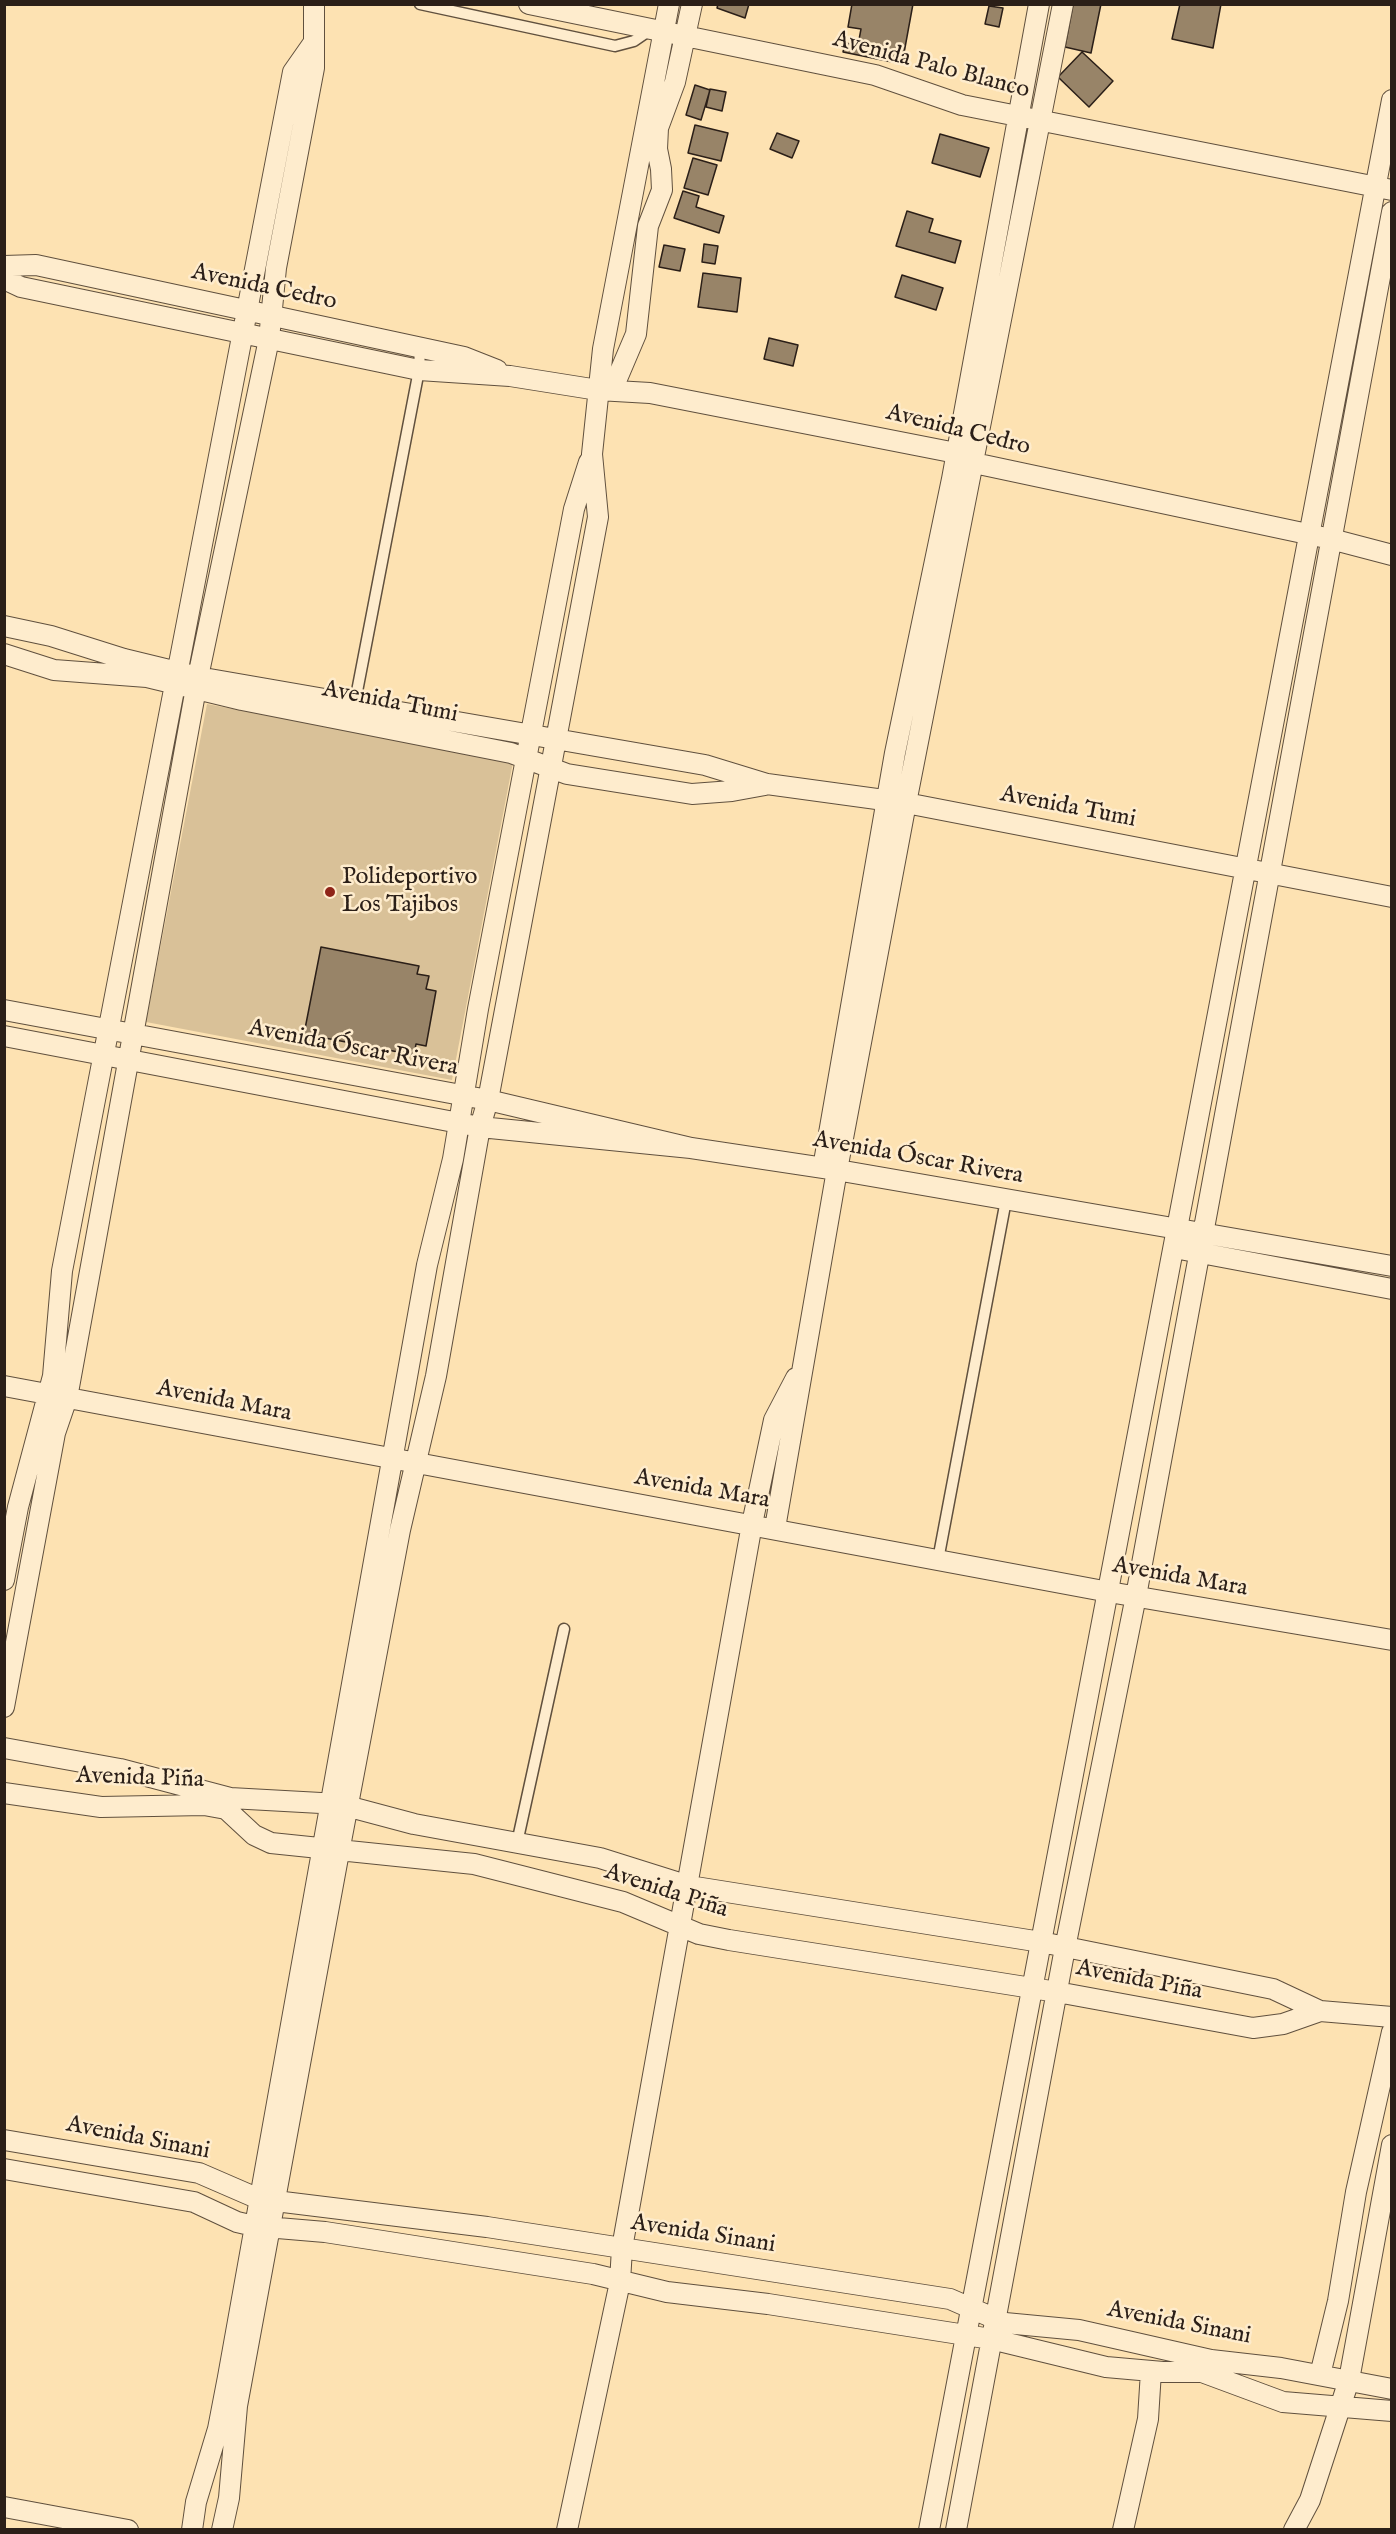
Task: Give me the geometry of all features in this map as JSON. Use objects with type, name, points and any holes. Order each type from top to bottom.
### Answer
[{"type":"street","points":[[4,1580],[18,1507],[57,1396],[130,1061],[197,683],[269,339],[276,268],[314,68],[314,4]]},
{"type":"street","name":"Avenida Palo Blanco","points":[[530,4],[875,75],[962,105],[1383,188]]},
{"type":"street","points":[[192,2529],[205,2466],[218,2429],[262,2226],[339,1805],[436,1376],[480,1127],[488,1100],[598,517],[592,454],[603,349],[658,30],[669,4]]},
{"type":"street","points":[[598,390],[616,381],[636,334],[648,226],[662,190],[662,169],[657,149],[658,128],[675,82],[692,4]]},
{"type":"street","points":[[774,1528],[804,1360],[830,1169],[897,801],[956,453],[1039,4]]},
{"type":"street","points":[[897,801],[974,463],[1063,4]]},
{"type":"street","points":[[4,1707],[55,1433],[57,1396],[53,1376],[62,1271],[107,1029],[175,679],[209,519],[293,72],[314,42]]},
{"type":"street","points":[[929,2529],[1310,535],[1383,188],[1392,100]]},
{"type":"street","points":[[956,2529],[1065,1948],[1136,1596],[1392,212]]},
{"type":"street","name":"Avenida Cedro","points":[[4,266],[36,265],[464,357],[510,376]]},
{"type":"street","name":"Avenida Cedro","points":[[4,279],[21,287],[418,370],[510,376],[598,390],[650,393],[956,453],[974,463],[1331,539],[1392,555]]},
{"type":"street","points":[[339,1805],[427,1265],[459,1123],[574,509],[592,454]]},
{"type":"street","name":"Avenida Tumi","points":[[6,636],[51,636],[175,679]]},
{"type":"street","name":"Avenida Tumi","points":[[6,636],[54,670],[175,679],[352,713],[511,753],[550,769],[693,794],[732,791],[766,784]]},
{"type":"street","name":"Avenida Tumi","points":[[352,713],[556,738],[705,765],[766,784],[897,801],[1392,897]]},
{"type":"street","name":"Avenida Tumi","points":[[1359,891],[1392,909]]},
{"type":"street","name":"Avenida Óscar Rivera","points":[[4,1010],[488,1100],[691,1148]]},
{"type":"street","name":"Avenida Óscar Rivera","points":[[4,1036],[480,1127],[691,1148],[830,1169],[1136,1223],[1176,1239],[1198,1252],[1392,1289]]},
{"type":"street","name":"Avenida Óscar Rivera","points":[[1176,1239],[1202,1232],[1392,1266]]},
{"type":"street","points":[[567,2529],[620,2282],[622,2248],[682,1925],[752,1524],[774,1420],[804,1360]]},
{"type":"street","name":"Avenida Mara","points":[[4,1386],[1109,1592],[1392,1640]]},
{"type":"street","name":"Avenida Piña","points":[[4,1748],[120,1769],[230,1798],[339,1805],[414,1824],[600,1858],[689,1886],[1041,1942],[1273,1989],[1320,2011],[1392,2017]]},
{"type":"street","name":"Avenida Piña","points":[[4,1793],[101,1808],[204,1805],[226,1809],[254,1835],[271,1843],[330,1851],[474,1864],[622,1902],[699,1934],[935,1971],[1253,2028],[1283,2024],[1320,2011]]},
{"type":"street","points":[[1320,2375],[1338,2301],[1356,2192],[1392,2032]]},
{"type":"street","name":"Avenida Sinani","points":[[4,2140],[199,2173],[267,2200],[487,2227],[950,2300],[1005,2323],[1079,2330],[1211,2360],[1320,2375],[1392,2389]]},
{"type":"street","points":[[1294,2529],[1310,2500],[1349,2380],[1392,2145]]},
{"type":"street","name":"Avenida Sinani","points":[[4,2169],[194,2202],[237,2222],[498,2259],[593,2274],[667,2292],[768,2304],[991,2339],[1106,2367],[1202,2372],[1283,2402],[1392,2411]]},
{"type":"street","points":[[222,2529],[229,2498],[237,2406],[262,2226]]},
{"type":"street","points":[[1123,2529],[1148,2419],[1151,2371]]},
{"type":"street","points":[[4,2507],[128,2529]]},
{"type":"lane","points":[[420,4],[615,46],[634,41],[658,30]]},
{"type":"lane","points":[[352,713],[418,370],[420,348]]},
{"type":"lane","points":[[938,1560],[1006,1200]]},
{"type":"lane","points":[[517,1843],[564,1629]]},
{"type":"shaded area","name":"Polideportivo Los Tajibos","points":[[207,704],[513,762],[452,1080],[146,1022]]},
{"type":"building","points":[[718,4],[749,4],[745,18],[717,8]]},
{"type":"building","points":[[852,4],[913,4],[902,64],[843,52],[845,43],[858,45],[861,29],[848,27]]},
{"type":"building","points":[[1073,4],[1101,4],[1091,53],[1065,47]]},
{"type":"building","points":[[1180,4],[1221,4],[1213,48],[1172,39]]},
{"type":"building","points":[[989,6],[1003,8],[999,27],[985,24]]},
{"type":"building","points":[[1082,52],[1113,81],[1089,107],[1058,77]]},
{"type":"building","points":[[695,85],[710,90],[701,120],[686,115]]},
{"type":"building","points":[[710,89],[726,92],[722,111],[706,107]]},
{"type":"building","points":[[695,125],[728,133],[721,161],[688,153]]},
{"type":"building","points":[[777,133],[799,141],[792,158],[770,149]]},
{"type":"building","points":[[940,134],[989,148],[980,177],[932,163]]},
{"type":"building","points":[[693,158],[717,165],[708,195],[684,188]]},
{"type":"building","points":[[683,191],[699,196],[696,207],[724,216],[719,233],[674,218]]},
{"type":"building","points":[[907,211],[933,219],[929,232],[961,241],[955,263],[896,246]]},
{"type":"building","points":[[704,244],[718,246],[715,264],[702,262]]},
{"type":"building","points":[[664,245],[685,249],[680,271],[659,267]]},
{"type":"building","points":[[703,273],[741,278],[737,312],[698,307]]},
{"type":"building","points":[[902,275],[943,288],[936,310],[895,297]]},
{"type":"building","points":[[769,338],[798,345],[793,366],[764,359]]},
{"type":"building","points":[[321,947],[419,966],[417,974],[429,976],[426,989],[436,991],[426,1046],[416,1044],[414,1055],[304,1034]]},
{"type":"place","name":"Polideportivo Los Tajibos","points":[[330,892]]}]
